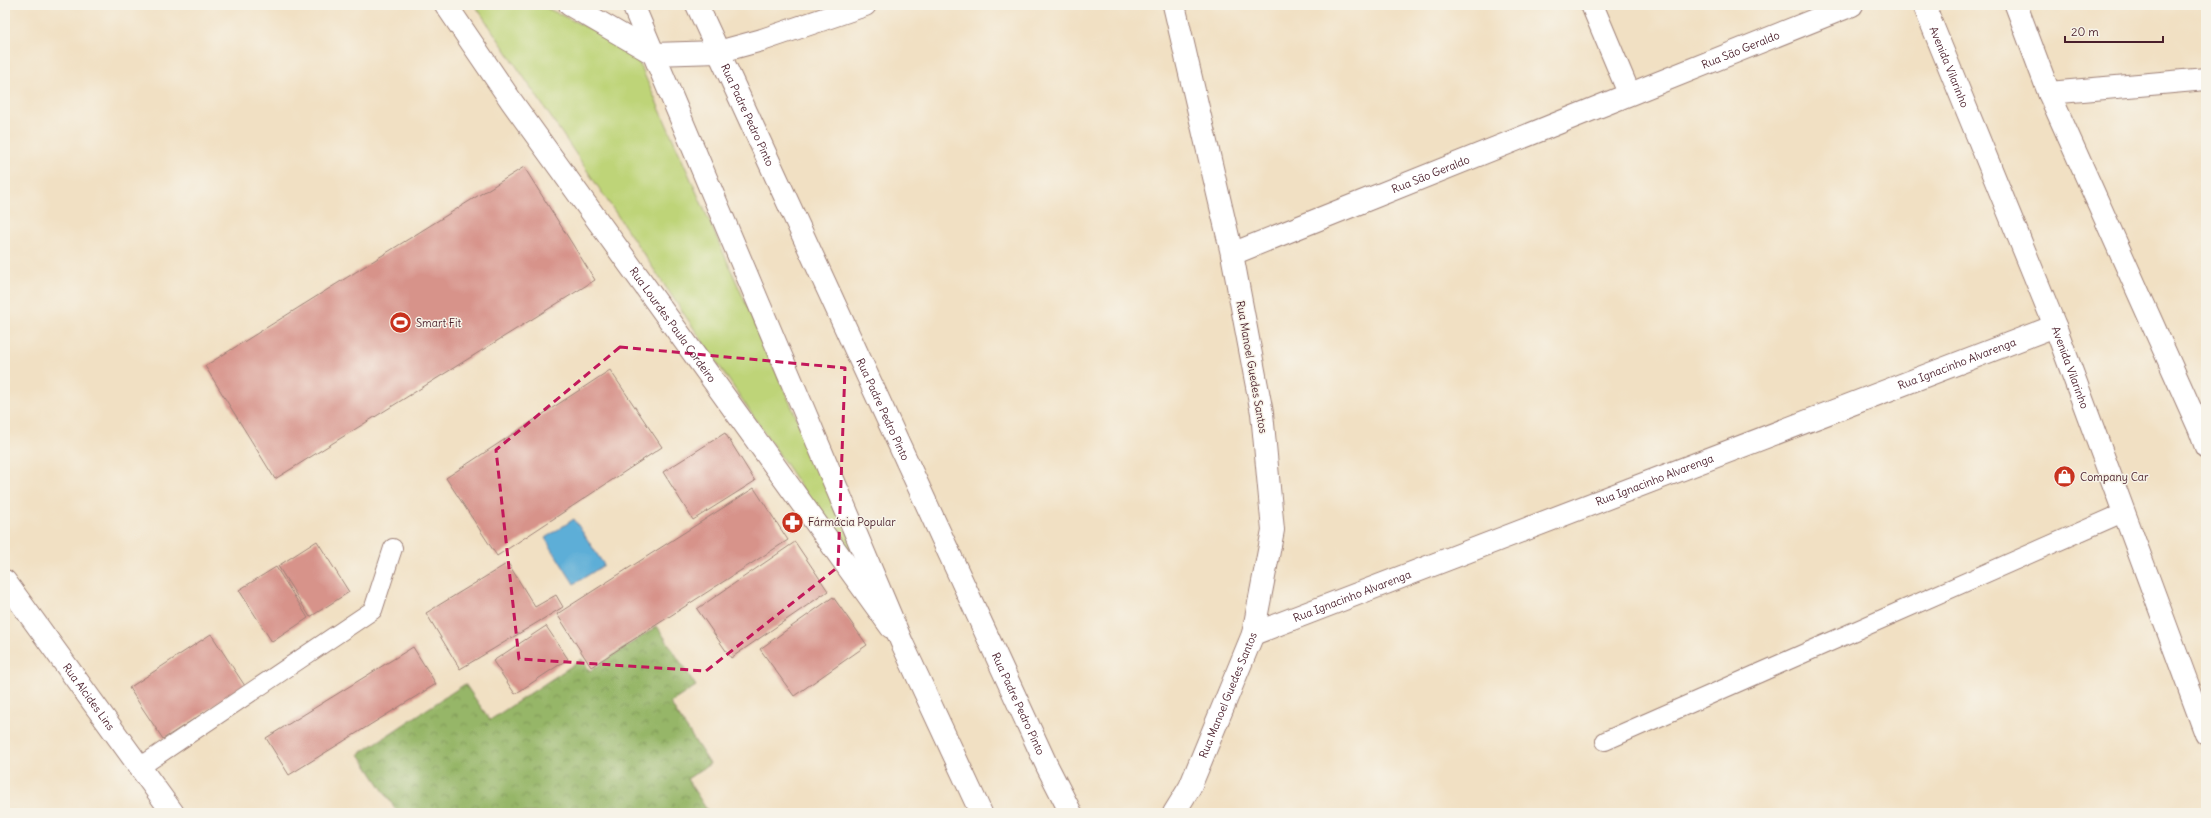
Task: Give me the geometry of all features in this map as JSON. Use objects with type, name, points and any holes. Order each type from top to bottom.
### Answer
[{"type":"main road","name":"Rua Lourdes Paula Cordeiro","points":[[446,5],[512,102],[902,643]]},
{"type":"main road","points":[[570,5],[654,54],[718,52],[762,40],[865,5]]},
{"type":"main road","points":[[632,5],[902,643],[982,813]]},
{"type":"main road","name":"Rua Padre Pedro Pinto","points":[[697,5],[1044,759],[1071,813]]},
{"type":"main road","name":"Rua Manoel Guedes Santos","points":[[1174,5],[1232,254],[1262,413],[1273,530],[1254,634],[1190,788],[1174,813]]},
{"type":"main road","points":[[1592,5],[1629,93]]},
{"type":"main road","name":"Rua São Geraldo","points":[[1232,254],[1629,93],[1852,5]]},
{"type":"main road","name":"Avenida Vilarinho","points":[[1924,5],[2055,326],[2206,734]]},
{"type":"main road","points":[[2016,5],[2049,93],[2204,434]]},
{"type":"main road","points":[[2049,93],[2206,79]]},
{"type":"main road","name":"Rua Ignacinho Alvarenga","points":[[1254,634],[2055,326]]},
{"type":"main road","name":"Rua Alcides Lins","points":[[5,581],[173,813]]},
{"type":"lane","points":[[1605,740],[2125,512]]},
{"type":"lane","points":[[140,767],[373,610],[393,548]]},
{"type":"highlighted area","points":[[620,347],[845,368],[838,567],[706,671],[519,659],[496,450]]},
{"type":"green space","points":[[475,5],[540,5],[633,49],[877,599]]},
{"type":"green space","points":[[657,626],[696,686],[670,703],[710,764],[687,779],[709,813],[459,813],[458,811],[455,813],[398,813],[359,754],[465,684],[490,720],[582,659],[590,671]]},
{"type":"water","points":[[574,519],[604,565],[574,584],[545,538]]},
{"type":"building","name":"Smart Fit","points":[[524,167],[595,280],[275,479],[205,366]]},
{"type":"building","points":[[610,370],[662,447],[497,556],[446,478]]},
{"type":"building","points":[[725,433],[755,481],[693,520],[663,472]]},
{"type":"building","points":[[754,488],[788,540],[591,667],[557,614]]},
{"type":"building","points":[[317,541],[349,592],[310,617],[278,566]]},
{"type":"building","points":[[795,542],[828,591],[731,658],[697,609]]},
{"type":"building","points":[[508,563],[535,607],[556,595],[563,607],[460,669],[426,613]]},
{"type":"building","points":[[276,567],[308,618],[272,642],[239,590]]},
{"type":"building","points":[[833,597],[867,645],[794,696],[760,649]]},
{"type":"building","points":[[546,626],[568,659],[515,694],[493,661]]},
{"type":"building","points":[[211,634],[245,686],[163,739],[129,688]]},
{"type":"building","points":[[413,647],[436,684],[289,775],[266,738]]},
{"type":"place","name":"Smart Fit","points":[[400,323]]},
{"type":"place","name":"Company Car","points":[[2064,477]]},
{"type":"place","name":"Fármácia Popular","points":[[793,522]]}]
